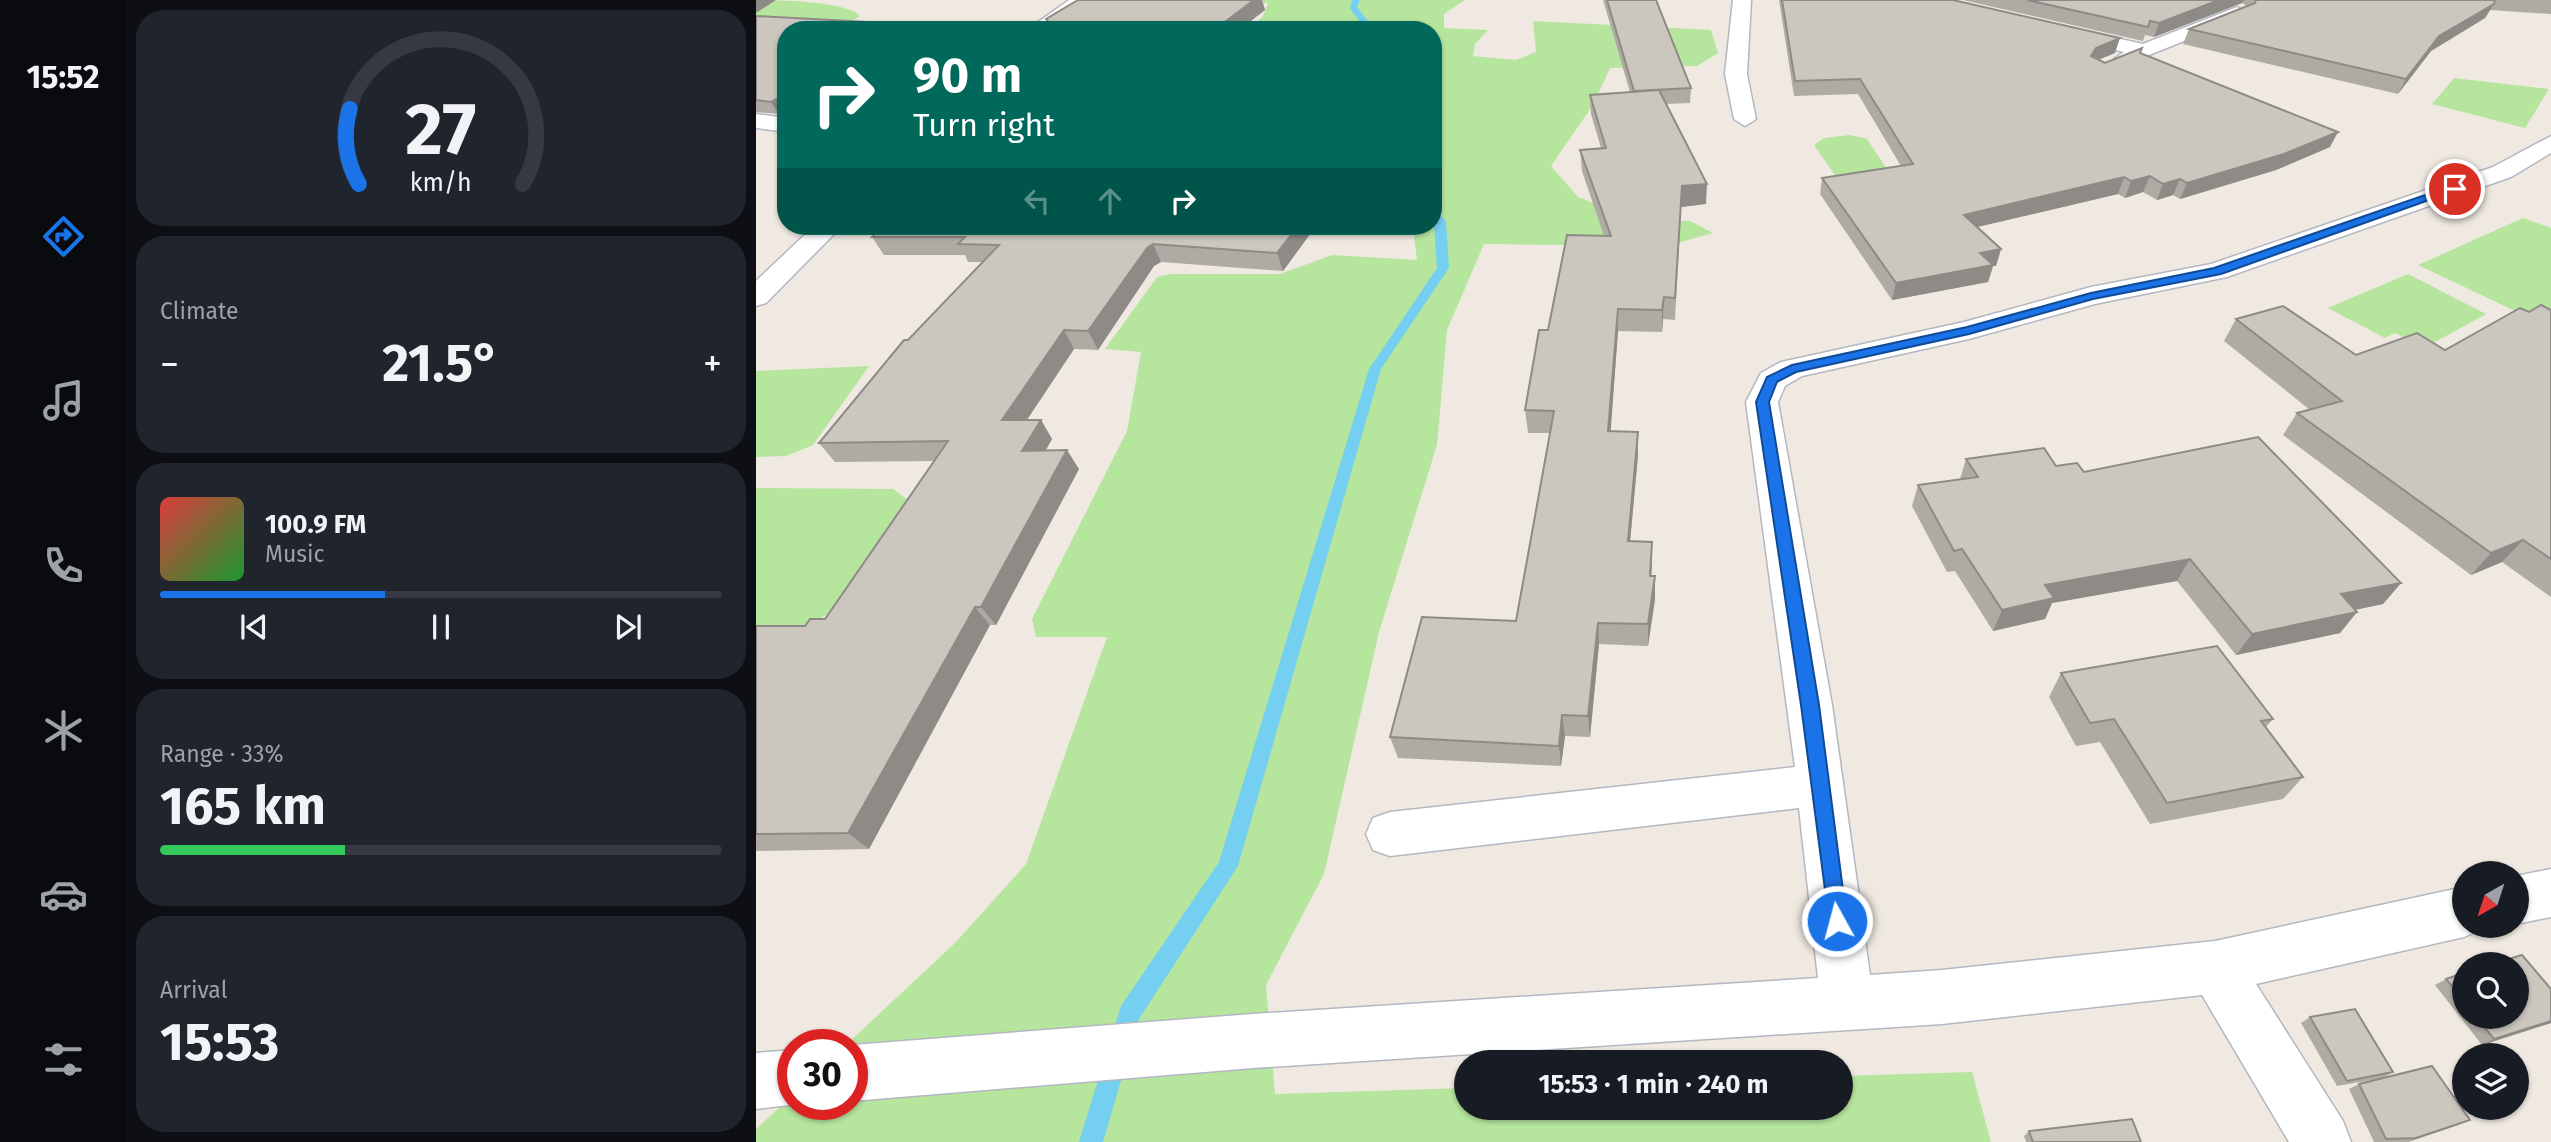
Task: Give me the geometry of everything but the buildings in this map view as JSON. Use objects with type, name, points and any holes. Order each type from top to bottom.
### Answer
[{"type":"street","points":[[1050,21],[1082,0]]},
{"type":"street","points":[[1742,0],[1736,74],[1745,119]]},
{"type":"street","points":[[2111,64],[2241,10]]},
{"type":"street","points":[[2049,29],[2147,51]]},
{"type":"street","points":[[756,121],[777,124]]},
{"type":"street","points":[[1847,1002],[1820,785],[1762,402],[1772,380],[1792,369],[1969,330],[2091,296],[2217,271],[2502,172],[2551,143]]},
{"type":"street","points":[[756,297],[820,235]]},
{"type":"street","points":[[1390,834],[1820,785]]},
{"type":"street","points":[[2529,897],[2551,892]]},
{"type":"street","points":[[868,1072],[1252,1041],[1942,997],[2215,967],[2452,915]]},
{"type":"street","points":[[2215,967],[2322,1142]]},
{"type":"street","points":[[756,1081],[777,1079]]},
{"type":"green space","points":[[756,0],[826,4],[841,7],[860,16],[852,21],[777,21],[777,26],[756,25]]},
{"type":"green space","points":[[1205,0],[1465,0],[1444,14],[1444,28],[1488,30],[1475,44],[1473,56],[1516,60],[1536,52],[1533,21],[1711,30],[1718,53],[1697,66],[1610,68],[1593,105],[1551,166],[1578,197],[1641,221],[1690,221],[1713,233],[1666,246],[1484,244],[1447,330],[1437,445],[1379,632],[1324,874],[1266,985],[1275,1094],[1454,1088],[1454,1120],[1853,1120],[1853,1076],[1972,1072],[1991,1142],[756,1142],[756,1129],[777,1110],[777,1120],[868,1120],[868,1029],[863,1029],[956,942],[1026,864],[1107,637],[1036,637],[1032,619],[1127,431],[1141,352],[1105,349],[1157,277],[1171,274],[1280,274],[1332,255],[1417,260],[1414,235],[1442,235],[1442,21],[1258,21],[1268,3]]},
{"type":"green space","points":[[2454,78],[2549,89],[2525,128],[2432,104]]},
{"type":"green space","points":[[1850,135],[1867,139],[1887,169],[1837,178],[1814,145],[1824,138]]},
{"type":"green space","points":[[2523,218],[2551,228],[2551,328],[2418,265]]},
{"type":"green space","points":[[2408,274],[2486,314],[2424,348],[2395,333],[2385,338],[2328,308]]},
{"type":"green space","points":[[869,366],[813,445],[786,456],[756,457],[756,371]]},
{"type":"green space","points":[[756,488],[893,489],[914,504],[845,605],[795,631],[756,632]]},
{"type":"waterway","points":[[1356,0],[1353,7],[1364,21]]},
{"type":"waterway","points":[[1091,1142],[1129,1014],[1228,866],[1375,369],[1443,268],[1442,235]]},
{"type":"route","points":[[1837,921],[1810,705],[1762,402],[1772,380],[1792,369],[1969,330],[2091,296],[2217,271],[2311,241],[2455,189]]}]
